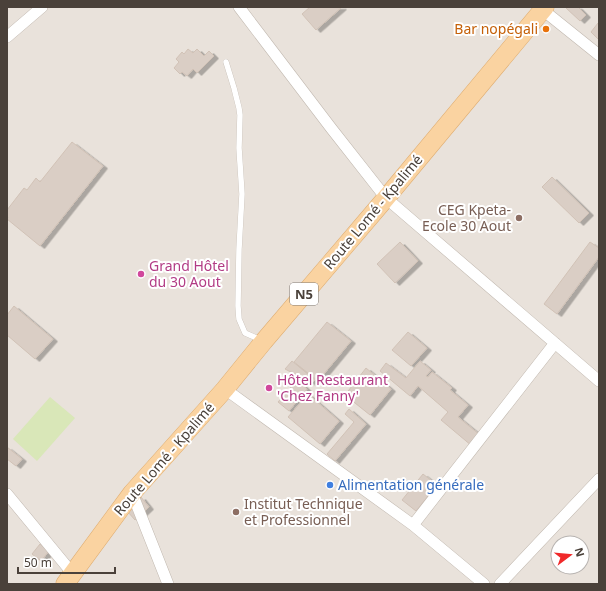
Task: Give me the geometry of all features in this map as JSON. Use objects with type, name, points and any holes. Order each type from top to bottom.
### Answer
[{"type":"main road","name":"Route Lomé - Kpalimé","points":[[69,579],[132,493],[226,389],[264,341],[386,198],[544,8]]},
{"type":"street","points":[[7,37],[42,7]]},
{"type":"street","points":[[239,7],[386,198],[599,381]]},
{"type":"street","points":[[544,8],[599,55]]},
{"type":"street","points":[[413,525],[555,343]]},
{"type":"street","points":[[226,389],[413,525],[484,584]]},
{"type":"street","points":[[500,584],[599,479]]},
{"type":"street","points":[[132,493],[168,584]]},
{"type":"street","points":[[7,494],[69,579]]},
{"type":"lane","points":[[226,62],[240,115],[239,148],[242,194],[238,297],[239,319],[245,333],[264,341]]},
{"type":"shaded area","points":[[7,7],[599,7],[599,584],[7,584]]},
{"type":"green space","points":[[50,397],[75,418],[37,461],[13,439]]},
{"type":"building","points":[[310,7],[342,7],[316,30],[302,14]]},
{"type":"building","points":[[566,7],[578,7],[586,15],[580,21]]},
{"type":"building","points":[[598,23],[599,24],[599,40],[591,32]]},
{"type":"building","points":[[188,49],[193,53],[197,49],[204,56],[209,51],[214,56],[197,73],[193,69],[187,76],[182,72],[180,74],[174,68],[179,62],[176,59],[182,52],[184,54]]},
{"type":"building","points":[[72,142],[103,166],[40,246],[7,219],[7,210],[24,188],[27,190],[36,178],[40,182]]},
{"type":"building","points":[[552,177],[589,213],[579,223],[542,187]]},
{"type":"building","points":[[400,242],[418,261],[395,283],[377,264]]},
{"type":"building","points":[[590,242],[599,248],[599,257],[557,314],[544,304]]},
{"type":"building","points":[[14,306],[53,339],[35,359],[7,335],[7,315]]},
{"type":"building","points":[[327,322],[351,341],[318,381],[294,362]]},
{"type":"building","points":[[408,332],[427,348],[411,366],[392,350]]},
{"type":"building","points":[[292,361],[315,380],[312,383],[285,369]]},
{"type":"building","points":[[420,361],[431,370],[426,376],[428,377],[432,372],[452,388],[450,390],[468,405],[458,417],[480,435],[472,446],[441,420],[448,412],[418,386],[410,396],[380,371],[386,363],[406,378]]},
{"type":"building","points":[[366,368],[391,389],[370,415],[345,395]]},
{"type":"building","points":[[297,380],[307,389],[289,411],[278,402]]},
{"type":"building","points":[[308,394],[339,421],[320,444],[288,417]]},
{"type":"building","points":[[349,409],[366,424],[335,461],[327,454],[354,422],[345,414]]},
{"type":"building","points":[[7,447],[22,459],[16,466],[7,459]]},
{"type":"building","points":[[423,474],[437,485],[416,511],[402,500]]},
{"type":"building","points":[[141,497],[149,507],[135,520],[127,511]]},
{"type":"building","points":[[40,544],[49,551],[41,561],[32,554]]},
{"type":"place","name":"Bar nopégali","points":[[546,29]]},
{"type":"place","name":"CEG Kpeta- Ecole 30 Aout","points":[[519,218]]},
{"type":"place","name":"Grand Hôtel du 30 Aout","points":[[141,274]]},
{"type":"place","name":"Hôtel Restaurant 'Chez Fanny'","points":[[269,388]]},
{"type":"place","name":"Alimentation générale","points":[[330,485]]},
{"type":"place","name":"Institut Technique et Professionnel","points":[[236,512]]}]
